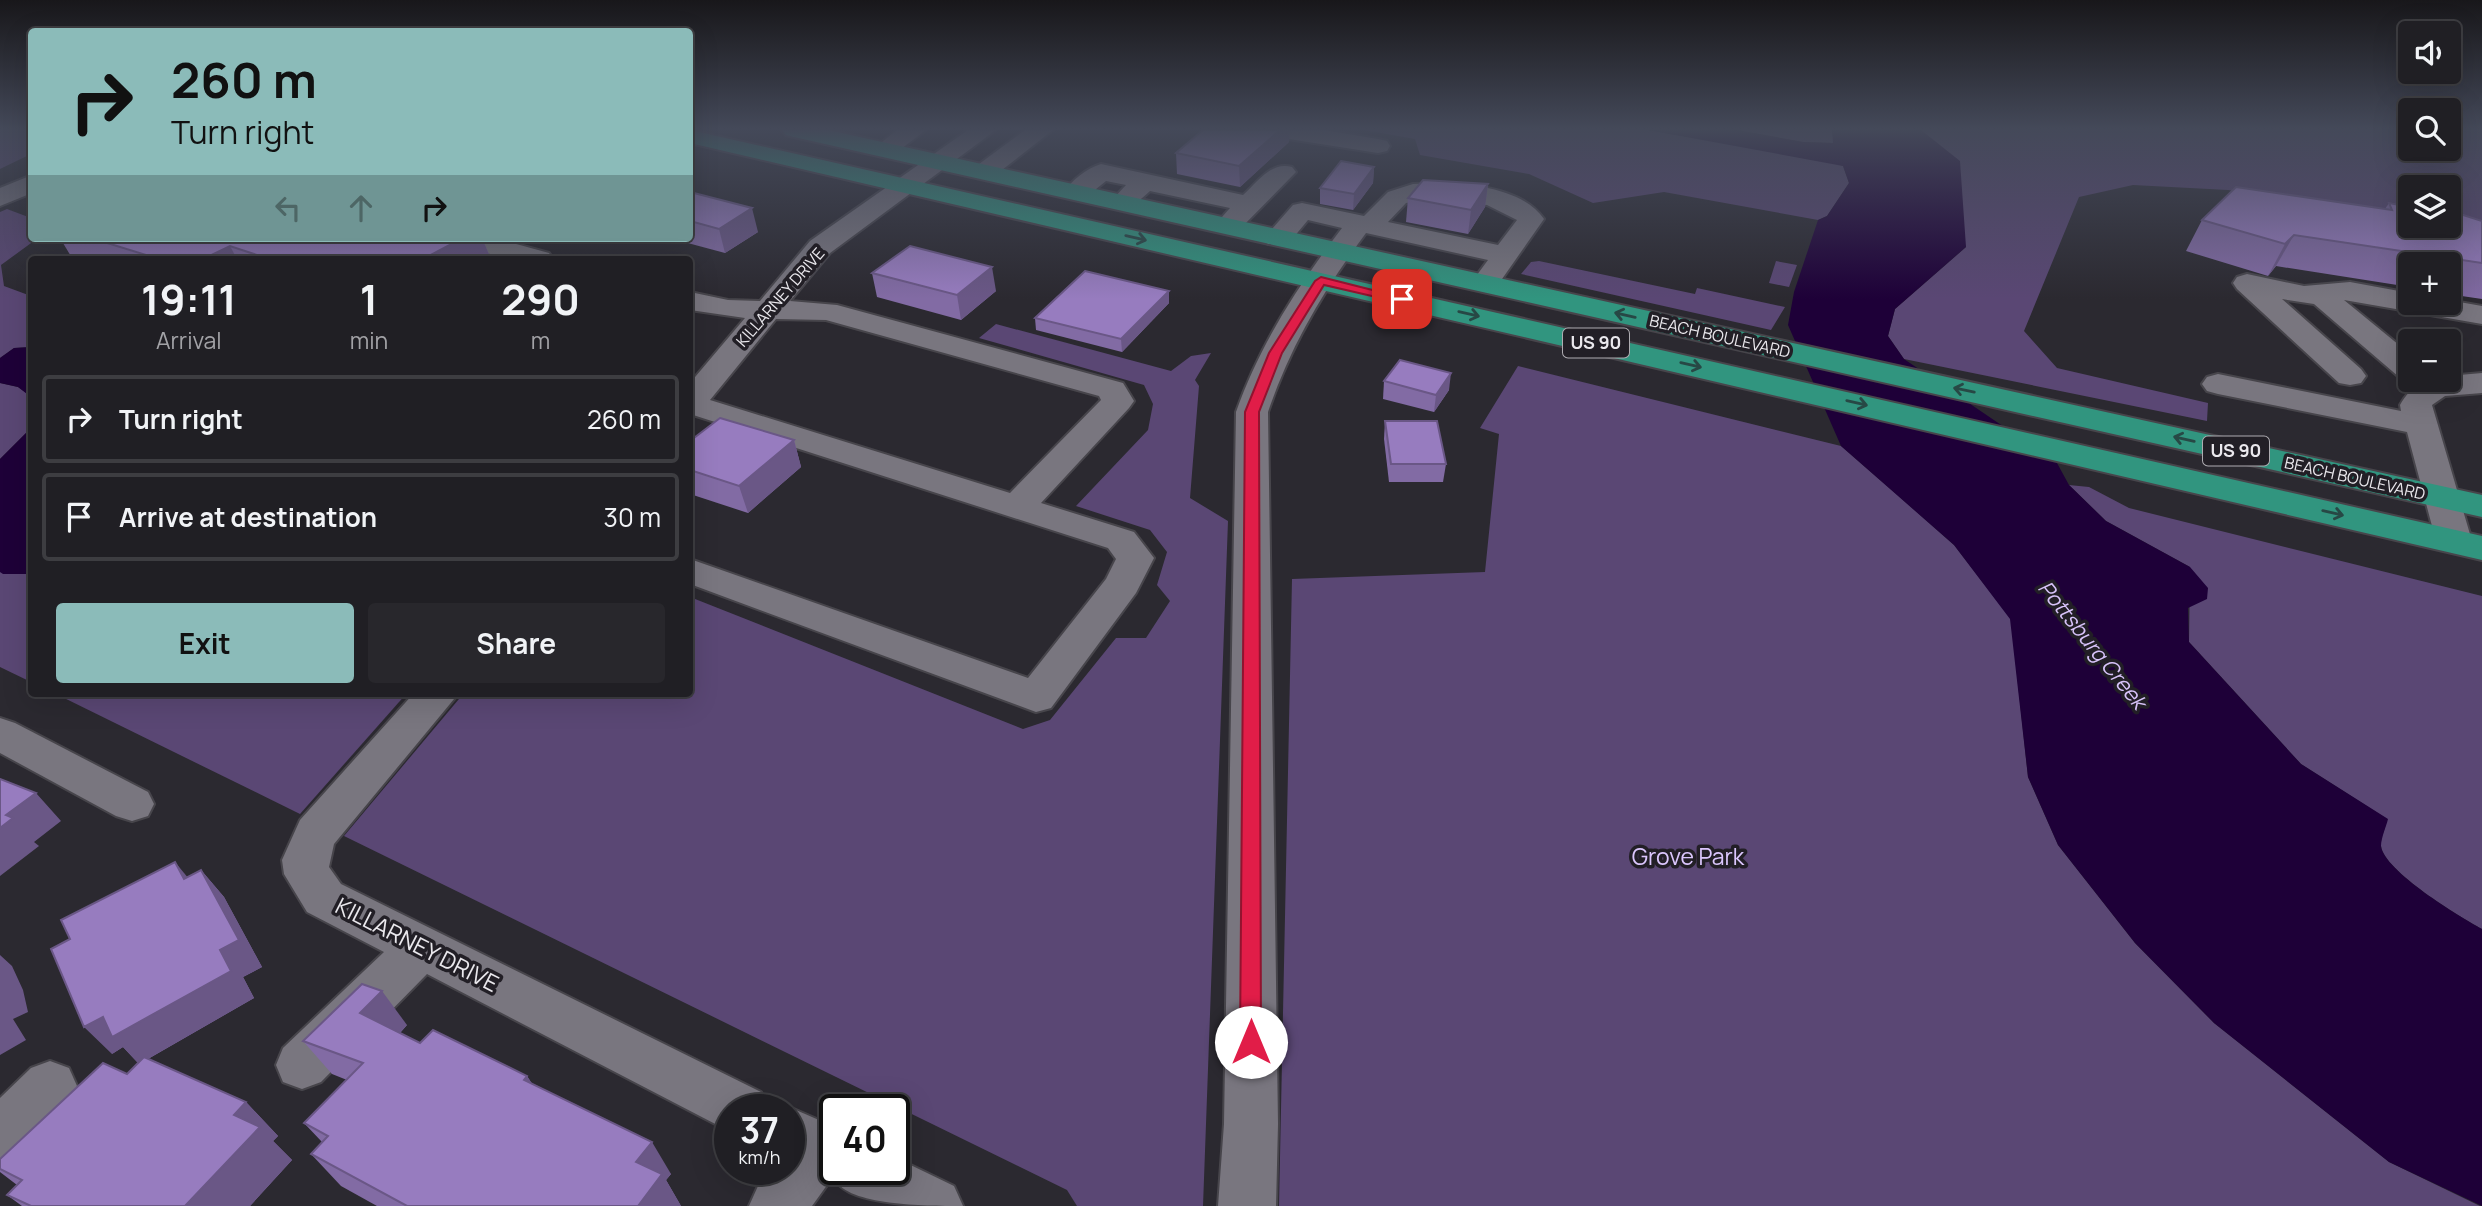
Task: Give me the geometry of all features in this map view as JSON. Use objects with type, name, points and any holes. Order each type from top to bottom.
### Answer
[{"type":"highway","name":"US 90","points":[[907,186],[1329,266],[1790,388],[2468,544]]},
{"type":"highway","name":"BEACH BOULEVARD","points":[[1047,186],[1278,237],[1329,266],[1394,263],[2482,506]]},
{"type":"street","points":[[0,198],[25,186]]},
{"type":"street","name":"KILLARNEY DRIVE","points":[[693,399],[820,247],[906,186]]},
{"type":"street","points":[[1076,193],[1084,186]]},
{"type":"street","points":[[1122,203],[1140,186]]},
{"type":"street","points":[[1165,186],[1249,204]]},
{"type":"street","points":[[1227,226],[1268,186]]},
{"type":"street","points":[[1247,1206],[1251,1124],[1252,412],[1275,353],[1329,266],[1365,225],[1398,195],[1421,190],[1447,190],[1528,212],[1531,219],[1485,283]]},
{"type":"street","points":[[1278,237],[1302,211],[1504,255]]},
{"type":"street","points":[[1394,263],[1416,236]]},
{"type":"street","points":[[477,242],[524,256]]},
{"type":"street","points":[[2350,376],[2247,283],[2322,296],[2398,360]]},
{"type":"street","points":[[2322,296],[2333,291],[2350,291],[2398,300]]},
{"type":"street","points":[[693,302],[728,309],[827,311],[1112,390],[1118,401],[1017,507]]},
{"type":"street","points":[[2461,311],[2482,315]]},
{"type":"street","points":[[2461,382],[2482,383]]},
{"type":"street","points":[[2218,384],[2420,425]]},
{"type":"street","points":[[2420,392],[2416,405],[2441,497],[2468,544]]},
{"type":"street","points":[[693,404],[1121,540],[1135,558],[1123,584],[1036,696],[693,572]]},
{"type":"street","name":"KILLARNEY DRIVE","points":[[435,697],[316,833],[305,856],[306,875],[324,898],[714,1096]]},
{"type":"street","points":[[0,734],[132,804]]},
{"type":"street","points":[[302,1065],[421,948]]},
{"type":"street","points":[[0,1135],[50,1086]]},
{"type":"street","points":[[778,1206],[819,1160]]},
{"type":"street","points":[[892,1185],[934,1206]]},
{"type":"green space","points":[[1556,186],[1847,186],[1827,216],[1818,220],[1664,192],[1593,203]]},
{"type":"green space","points":[[1943,186],[2127,186],[2079,197],[2024,331],[2057,368],[2208,403],[2207,421],[1904,359],[1888,336],[1895,309],[1966,247]]},
{"type":"green space","points":[[2157,186],[2398,186],[2398,216],[2228,190]]},
{"type":"green space","points":[[2461,186],[2482,186],[2482,229],[2461,226]]},
{"type":"green space","points":[[7,209],[28,217],[28,242],[33,242],[1,265],[4,286],[28,295],[28,347],[14,348],[0,358],[0,212]]},
{"type":"green space","points":[[1539,261],[1695,294],[1697,288],[1785,307],[1771,330],[1521,274],[1531,262]]},
{"type":"green space","points":[[1776,261],[1797,265],[1789,287],[1769,283]]},
{"type":"green space","points":[[996,324],[1171,371],[1191,356],[1211,353],[1195,380],[1199,386],[1190,498],[1228,521],[1203,1206],[1077,1206],[1067,1190],[910,1113],[910,1094],[871,1094],[344,836],[461,697],[693,697],[693,598],[1023,729],[1050,720],[1116,638],[1146,638],[1170,601],[1157,585],[1167,552],[1150,530],[1076,506],[1148,430],[1153,404],[1144,385],[979,338]]},
{"type":"green space","name":"Grove Park","points":[[1518,366],[1841,446],[1895,493],[1954,545],[2011,619],[2028,777],[2058,845],[2135,943],[2214,1023],[2389,1162],[2480,1206],[1279,1206],[1292,579],[1485,572],[1499,434],[1480,428]]},
{"type":"green space","points":[[0,383],[18,387],[28,394],[28,431],[0,459]]},
{"type":"green space","points":[[2069,485],[2089,487],[2129,508],[2482,596],[2482,929],[2424,892],[2395,868],[2381,846],[2387,819],[2301,764],[2189,642],[2190,567],[2106,521]]},
{"type":"green space","points":[[0,572],[28,574],[28,681],[0,667]]},
{"type":"green space","points":[[62,697],[403,697],[300,814]]},
{"type":"water","name":"Pottsburg Creek","points":[[1847,186],[1962,186],[1966,247],[1895,309],[1888,336],[1904,359],[2057,463],[2069,485],[2106,521],[2190,567],[2208,588],[2207,599],[2188,608],[2189,642],[2301,764],[2388,819],[2381,846],[2395,868],[2424,892],[2482,929],[2482,1206],[2389,1162],[2214,1023],[2135,943],[2058,845],[2028,777],[2010,619],[1954,545],[1841,446],[1788,325],[1794,292],[1818,220],[1827,216]]},
{"type":"water","points":[[28,347],[28,395],[18,387],[0,383],[0,358],[14,348]]},
{"type":"water","points":[[28,431],[28,574],[0,572],[0,459]]},
{"type":"building","points":[[1321,186],[1360,186],[1354,194],[1320,188]]},
{"type":"building","points":[[1418,186],[1487,186],[1471,210],[1408,198]]},
{"type":"building","points":[[2236,187],[2392,210],[2389,203],[2398,205],[2398,238],[2461,238],[2461,214],[2482,221],[2482,263],[2461,260],[2461,252],[2408,252],[2294,235],[2285,244],[2202,220]]},
{"type":"building","points":[[693,193],[752,208],[719,229],[693,222]]},
{"type":"building","points":[[104,242],[455,242],[429,256],[260,256],[230,246],[209,256],[149,256]]},
{"type":"building","points":[[910,246],[992,267],[957,295],[872,273]]},
{"type":"building","points":[[1085,271],[1169,291],[1121,339],[1035,318]]},
{"type":"building","points":[[1400,360],[1451,373],[1436,395],[1384,381]]},
{"type":"building","points":[[720,418],[794,440],[739,486],[693,471],[693,439]]},
{"type":"building","points":[[1385,421],[1437,421],[1446,464],[1391,464]]},
{"type":"building","points":[[0,779],[36,793],[6,815],[13,818],[0,828]]},
{"type":"building","points":[[175,862],[184,879],[201,870],[239,940],[220,950],[231,971],[112,1037],[103,1017],[84,1027],[51,949],[70,939],[61,920]]},
{"type":"building","points":[[362,984],[382,991],[360,1013],[420,1043],[433,1030],[527,1076],[524,1080],[652,1142],[636,1162],[662,1174],[638,1206],[407,1206],[311,1154],[328,1136],[304,1123],[363,1063],[303,1041]]},
{"type":"building","points":[[144,1057],[246,1102],[234,1115],[260,1127],[185,1206],[31,1206],[7,1195],[22,1180],[0,1169],[0,1159],[103,1063],[127,1074]]},
{"type":"route","points":[[1251,1042],[1252,412],[1258,390],[1275,353],[1321,281],[1402,299]]}]
